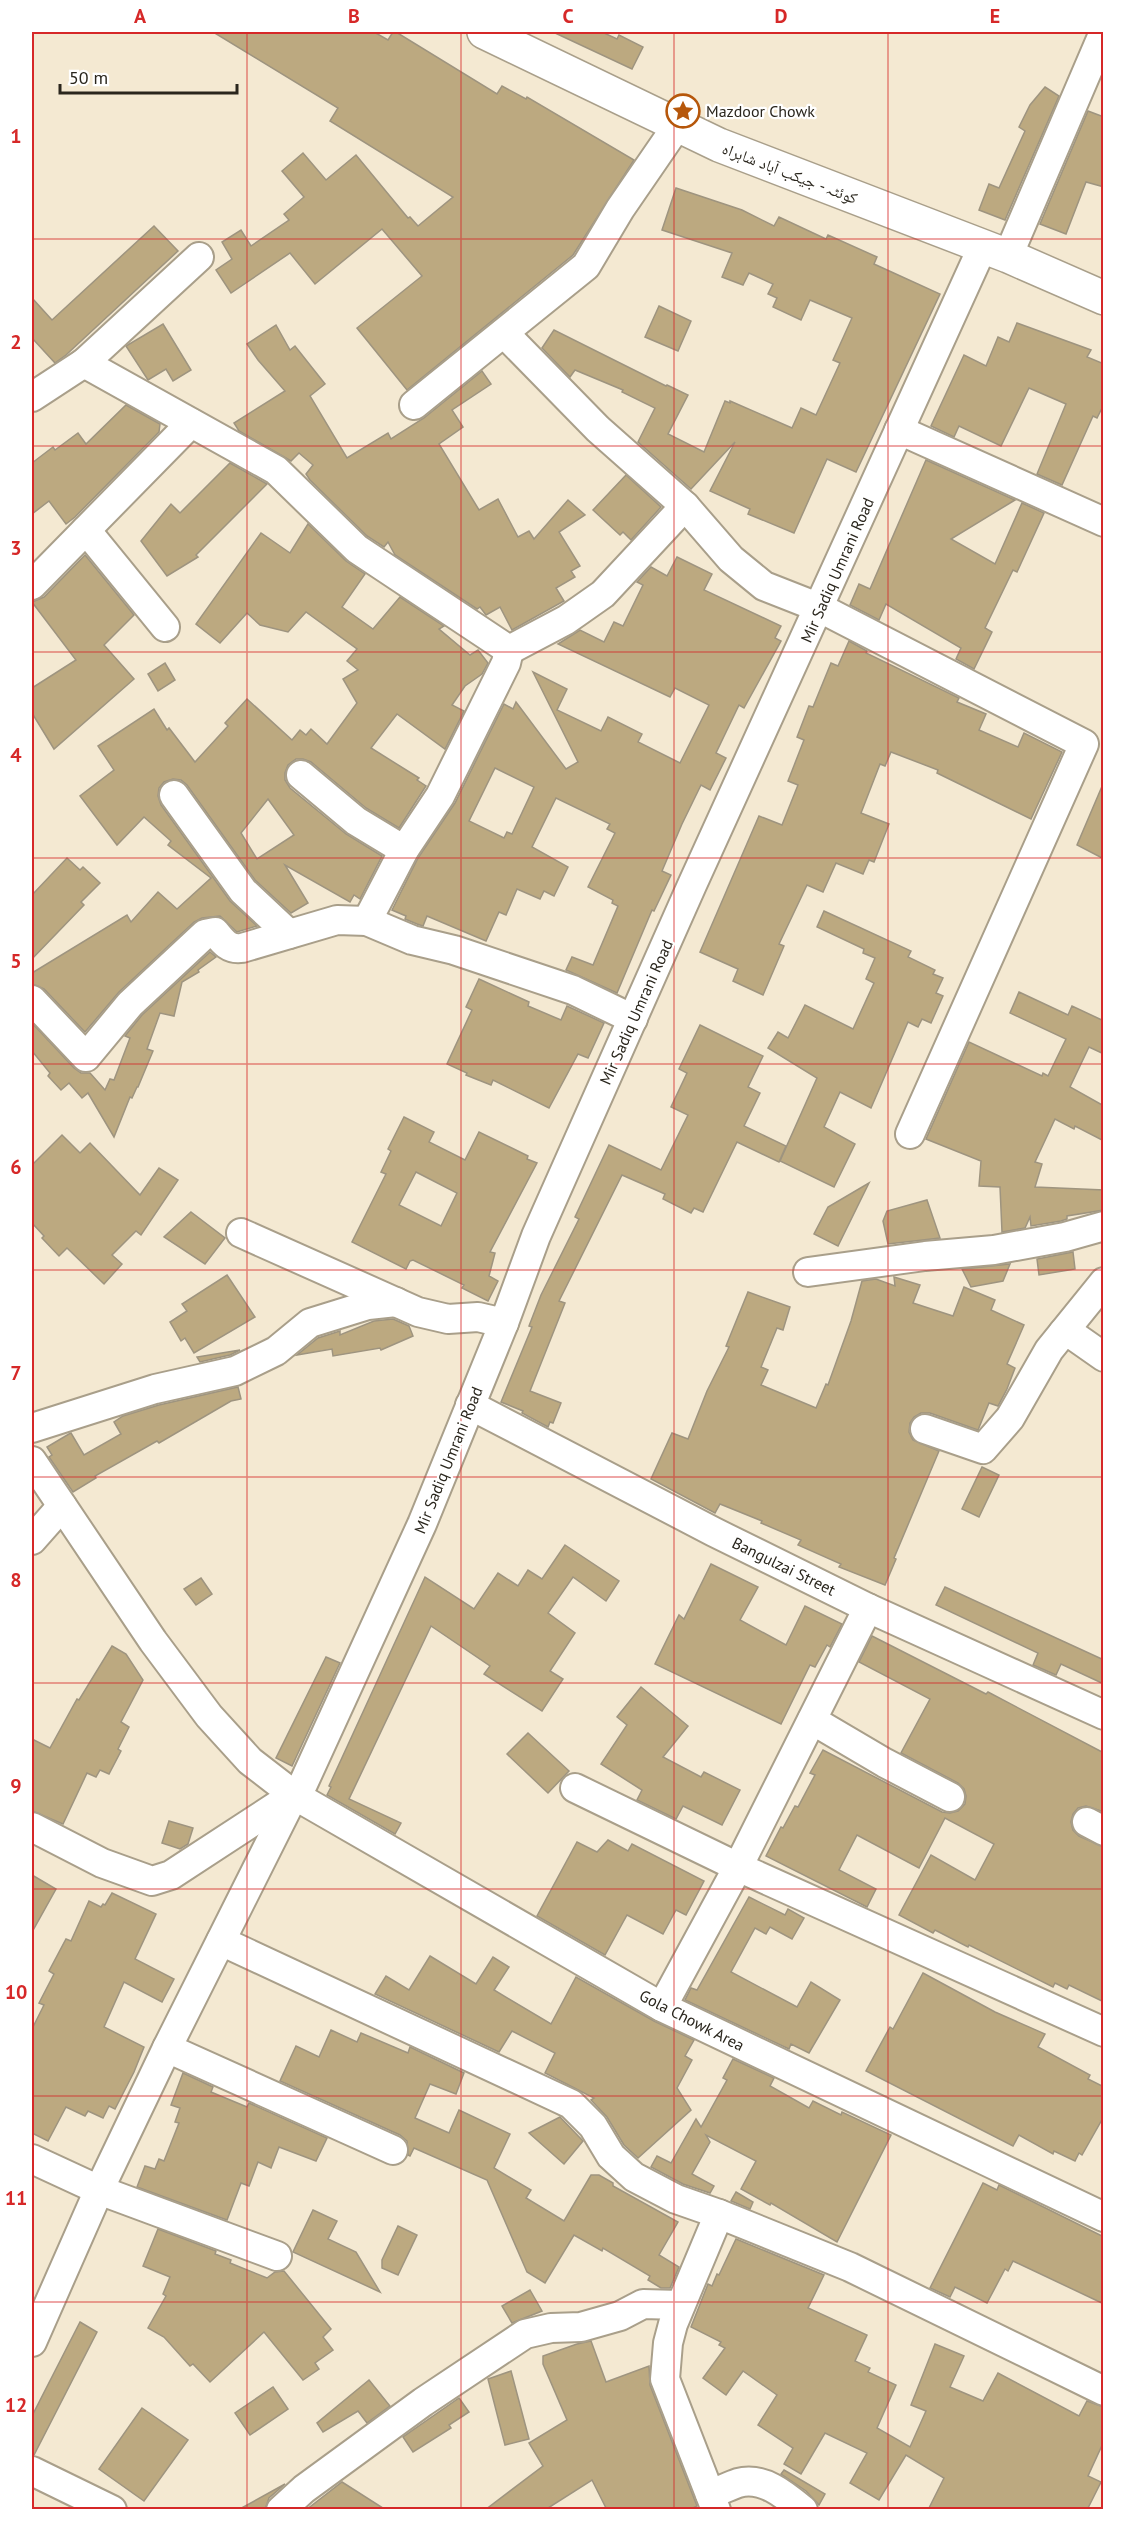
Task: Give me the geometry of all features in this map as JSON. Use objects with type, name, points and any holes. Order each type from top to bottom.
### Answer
[{"type":"highway","name":"کوئٹہ - جیکب آباد شاہراہ","points":[[484,32],[719,146],[996,251],[1104,298]]},
{"type":"street","name":"Mir Sadiq Umrani Road","points":[[32,2342],[99,2190],[167,2048],[299,1790],[422,1524],[504,1323],[536,1236],[899,430],[996,251],[1104,32]]},
{"type":"street","points":[[414,405],[586,266],[620,209],[677,126]]},
{"type":"street","points":[[32,397],[84,363],[199,257]]},
{"type":"street","points":[[504,333],[598,429],[685,506],[730,559],[764,586],[819,608],[1084,744],[910,1134]]},
{"type":"street","points":[[84,363],[276,470],[357,549],[509,650]]},
{"type":"street","points":[[32,585],[191,423]]},
{"type":"street","points":[[899,430],[1104,522]]},
{"type":"street","points":[[367,921],[404,850],[440,796],[506,663],[509,650],[566,620],[603,594],[685,506]]},
{"type":"street","points":[[86,530],[165,627]]},
{"type":"street","points":[[301,775],[356,821],[404,850]]},
{"type":"street","points":[[174,795],[243,891],[289,934]]},
{"type":"street","points":[[32,1000],[86,1057],[130,1004],[205,934],[215,932],[223,943],[233,949],[337,920],[367,921],[412,940],[454,950],[573,990],[633,1019]]},
{"type":"street","points":[[808,1272],[925,1256],[994,1250],[1065,1237],[1104,1226]]},
{"type":"street","points":[[241,1233],[418,1312],[448,1319],[478,1317],[504,1323]]},
{"type":"street","points":[[925,1430],[984,1449],[1010,1418],[1049,1350],[1104,1282]]},
{"type":"street","points":[[32,1428],[155,1389],[235,1371],[276,1351],[310,1323],[368,1305],[396,1302]]},
{"type":"street","points":[[1063,1333],[1074,1336],[1104,1357]]},
{"type":"street","name":"Bangulzai Street","points":[[470,1405],[714,1532],[868,1608],[1104,1715]]},
{"type":"street","name":"Gola Chowk Area","points":[[32,1461],[153,1641],[209,1716],[250,1761],[662,2007],[1104,2217]]},
{"type":"street","points":[[32,1540],[62,1506]]},
{"type":"street","points":[[662,2007],[738,1867],[868,1608]]},
{"type":"street","points":[[812,1720],[885,1763],[950,1797]]},
{"type":"street","points":[[575,1788],[738,1867],[1104,2032]]},
{"type":"street","points":[[32,1827],[102,1863],[152,1881],[171,1875],[299,1790]]},
{"type":"street","points":[[221,1941],[571,2104],[593,2126],[611,2156],[634,2177],[676,2199],[850,2267],[1104,2391]]},
{"type":"street","points":[[167,2048],[393,2150]]},
{"type":"street","points":[[32,2159],[99,2190],[277,2256]]},
{"type":"street","points":[[719,2214],[680,2305],[668,2343],[665,2379],[713,2502],[737,2484],[750,2482],[764,2484],[781,2492],[803,2510]]},
{"type":"street","points":[[281,2510],[304,2489],[423,2402],[525,2334],[551,2328],[581,2327],[620,2316],[643,2304],[680,2305]]},
{"type":"street","points":[[32,2471],[112,2510]]},
{"type":"building","points":[[213,32],[374,32],[388,40],[393,32],[396,32],[497,94],[502,86],[526,99],[527,97],[634,160],[573,255],[407,390],[357,328],[422,276],[382,229],[315,284],[290,253],[231,293],[216,270],[232,259],[222,242],[241,230],[251,246],[289,220],[284,214],[304,197],[282,171],[303,153],[326,180],[356,155],[408,218],[410,217],[418,226],[453,197],[330,121],[338,108]]},
{"type":"building","points":[[553,32],[602,32],[617,39],[619,35],[643,47],[632,69]]},
{"type":"building","points":[[1045,87],[1059,96],[1005,220],[979,210],[989,184],[999,188],[1025,131],[1019,127],[1030,105]]},
{"type":"building","points":[[1088,111],[1104,117],[1104,187],[1086,182],[1066,234],[1040,224]]},
{"type":"building","points":[[676,188],[742,210],[774,226],[779,217],[826,239],[828,235],[877,257],[874,264],[940,294],[856,472],[827,459],[794,533],[748,514],[750,509],[710,491],[735,442],[691,489],[638,442],[655,408],[622,392],[623,390],[575,370],[570,377],[542,348],[554,330],[688,395],[668,434],[704,452],[725,401],[730,403],[730,401],[792,428],[801,408],[816,415],[840,363],[833,360],[852,318],[810,300],[801,320],[773,307],[777,298],[768,294],[773,284],[749,273],[743,285],[722,277],[732,253],[662,230]]},
{"type":"building","points":[[154,226],[178,251],[55,363],[32,338],[32,298],[52,320]]},
{"type":"building","points":[[659,306],[691,321],[678,351],[645,337]]},
{"type":"building","points":[[1017,323],[1091,350],[1087,357],[1104,364],[1104,404],[1097,418],[1093,416],[1062,485],[1037,474],[1066,404],[1029,388],[1001,446],[959,426],[954,437],[931,426],[964,355],[986,366],[998,337],[1009,342]]},
{"type":"building","points":[[163,324],[191,370],[173,381],[166,369],[148,380],[126,346]]},
{"type":"building","points":[[276,325],[290,350],[295,346],[325,384],[310,396],[347,458],[388,433],[391,439],[424,418],[482,371],[491,384],[452,410],[463,427],[439,444],[479,510],[498,499],[518,537],[529,531],[534,539],[568,500],[585,515],[559,532],[580,566],[571,571],[575,577],[556,588],[564,601],[512,630],[500,607],[486,615],[480,607],[477,609],[395,555],[388,542],[384,547],[367,536],[310,480],[306,474],[313,465],[299,453],[291,461],[239,431],[234,423],[285,391],[247,344]]},
{"type":"building","points":[[126,405],[160,424],[159,432],[66,524],[49,501],[32,514],[32,463],[53,447],[55,450],[78,433],[86,444]]},
{"type":"building","points":[[926,460],[1015,500],[951,539],[995,564],[1022,503],[1044,513],[1017,572],[1013,570],[985,628],[992,632],[974,669],[956,659],[961,648],[886,604],[879,620],[850,605],[859,584],[870,589]]},
{"type":"building","points":[[230,463],[267,484],[196,555],[198,557],[167,576],[141,541],[171,504],[180,513]]},
{"type":"building","points":[[626,475],[661,507],[631,540],[623,532],[620,535],[593,510]]},
{"type":"building","points":[[308,524],[346,561],[365,574],[342,607],[373,629],[400,597],[444,626],[439,629],[470,655],[478,650],[488,663],[482,674],[465,686],[452,705],[464,711],[445,749],[397,714],[371,748],[419,778],[417,780],[426,786],[399,828],[366,808],[311,762],[296,759],[288,765],[285,780],[290,788],[346,834],[382,856],[360,899],[354,895],[350,902],[285,865],[308,903],[291,913],[255,880],[187,785],[181,780],[173,779],[164,782],[159,788],[158,796],[161,805],[230,901],[257,926],[237,932],[220,916],[202,918],[194,922],[119,992],[85,1032],[44,989],[32,984],[32,973],[127,915],[131,922],[158,892],[177,909],[211,878],[168,845],[171,841],[144,817],[117,845],[80,796],[114,770],[98,746],[154,709],[167,730],[169,728],[195,762],[228,726],[225,723],[247,699],[292,740],[300,730],[306,735],[311,729],[327,744],[357,703],[343,679],[358,670],[347,661],[357,649],[306,612],[288,632],[260,625],[247,613],[220,643],[196,624],[261,533],[290,553]],"holes":[[[268,799],[294,835],[257,859],[241,833]]]},
{"type":"building","points":[[85,555],[134,615],[104,645],[134,679],[54,749],[32,713],[32,688],[76,660],[32,602],[44,597]]},
{"type":"building","points":[[677,557],[712,574],[704,590],[781,626],[775,638],[781,641],[744,708],[739,705],[716,753],[726,758],[710,790],[701,785],[682,824],[662,871],[671,875],[654,911],[652,910],[617,993],[566,970],[572,957],[593,965],[618,906],[612,903],[613,900],[588,887],[615,833],[607,829],[610,824],[556,798],[532,847],[568,867],[554,896],[544,891],[540,899],[517,889],[506,915],[499,912],[486,941],[427,916],[423,926],[405,919],[406,916],[392,910],[418,858],[455,803],[504,704],[513,709],[516,702],[566,769],[578,762],[533,672],[567,689],[557,710],[601,731],[608,717],[642,734],[638,742],[680,763],[709,705],[675,688],[670,697],[558,644],[580,630],[604,642],[614,622],[623,626],[643,585],[637,582],[651,567],[667,576]],"holes":[[[495,768],[534,787],[512,834],[507,832],[504,838],[469,821]]]},
{"type":"building","points":[[849,641],[867,651],[866,653],[959,698],[957,702],[986,714],[979,730],[1018,747],[1024,733],[1062,752],[1031,819],[937,773],[938,770],[891,752],[885,766],[880,764],[861,813],[889,824],[874,862],[869,860],[863,874],[836,863],[823,892],[807,885],[779,944],[784,946],[763,995],[733,981],[738,969],[700,952],[759,816],[782,825],[798,785],[788,781],[804,740],[797,737],[809,706],[813,707],[831,663],[838,666]]},
{"type":"building","points":[[165,663],[175,680],[158,691],[148,674]]},
{"type":"building","points":[[1104,784],[1104,859],[1077,845]]},
{"type":"building","points":[[67,858],[80,870],[83,867],[100,883],[81,902],[84,905],[32,959],[32,895]]},
{"type":"building","points":[[824,911],[911,951],[908,957],[935,970],[933,974],[943,978],[936,993],[943,996],[931,1023],[922,1019],[918,1027],[908,1022],[871,1108],[840,1092],[824,1127],[855,1144],[834,1187],[780,1161],[817,1078],[768,1048],[778,1032],[788,1038],[805,1005],[853,1029],[874,983],[866,979],[875,958],[863,953],[864,949],[817,927]]},
{"type":"building","points":[[210,952],[216,957],[198,970],[199,972],[182,982],[174,1016],[160,1013],[147,1049],[153,1051],[138,1087],[132,1098],[130,1097],[114,1137],[88,1093],[82,1098],[69,1083],[61,1090],[48,1076],[50,1073],[32,1051],[32,1023],[74,1068],[81,1073],[90,1073],[105,1090],[110,1079],[114,1080],[130,1038],[125,1036],[142,1015]]},
{"type":"building","points":[[479,979],[529,1002],[528,1006],[561,1020],[567,1006],[604,1023],[588,1058],[578,1054],[549,1108],[493,1080],[491,1085],[447,1064],[472,1010],[466,1007]]},
{"type":"building","points":[[1019,992],[1068,1015],[1072,1006],[1104,1021],[1104,1054],[1089,1047],[1070,1087],[1104,1106],[1104,1141],[1075,1126],[1074,1129],[1055,1119],[1035,1162],[1042,1164],[1035,1187],[1104,1190],[1104,1210],[1067,1216],[1067,1219],[1061,1221],[1031,1226],[1030,1217],[1025,1228],[1002,1232],[1000,1187],[979,1186],[981,1161],[926,1139],[969,1042],[1042,1076],[1043,1073],[1048,1076],[1066,1039],[1010,1013]]},
{"type":"building","points":[[700,1025],[763,1056],[748,1087],[760,1093],[744,1126],[786,1146],[779,1162],[737,1142],[703,1212],[694,1208],[691,1213],[663,1199],[665,1194],[622,1175],[559,1301],[565,1303],[530,1391],[561,1403],[553,1423],[550,1422],[548,1427],[522,1413],[523,1411],[501,1402],[532,1327],[529,1326],[541,1295],[579,1219],[575,1217],[609,1145],[661,1170],[688,1115],[671,1107],[687,1073],[679,1069]]},
{"type":"building","points":[[404,1117],[434,1132],[429,1142],[465,1160],[479,1132],[528,1156],[527,1159],[537,1163],[490,1252],[495,1253],[489,1276],[498,1281],[488,1301],[462,1288],[464,1285],[413,1260],[406,1269],[352,1242],[386,1174],[381,1172],[391,1151],[388,1149]],"holes":[[[416,1172],[457,1193],[441,1226],[399,1205]]]},
{"type":"building","points":[[62,1135],[80,1153],[90,1143],[140,1195],[159,1168],[178,1180],[141,1235],[136,1231],[112,1255],[122,1264],[104,1284],[67,1248],[59,1256],[32,1223],[32,1165]]},
{"type":"building","points":[[869,1183],[838,1246],[814,1234],[828,1207]]},
{"type":"building","points":[[927,1200],[940,1238],[888,1244],[883,1221],[887,1211]]},
{"type":"building","points":[[191,1212],[225,1238],[205,1264],[164,1237]]},
{"type":"building","points":[[1073,1252],[1075,1269],[1039,1275],[1037,1259]]},
{"type":"building","points":[[1010,1264],[1003,1281],[971,1287],[962,1269]]},
{"type":"building","points":[[227,1275],[255,1317],[194,1353],[185,1338],[181,1341],[170,1322],[187,1311],[182,1304]]},
{"type":"building","points":[[894,1277],[920,1285],[913,1303],[953,1316],[964,1287],[995,1300],[991,1310],[1024,1325],[1007,1364],[1015,1368],[1007,1389],[998,1406],[989,1403],[978,1430],[930,1413],[921,1413],[910,1423],[909,1432],[913,1440],[939,1451],[885,1585],[839,1567],[841,1564],[798,1545],[801,1540],[761,1523],[762,1521],[720,1504],[715,1513],[651,1479],[672,1433],[688,1439],[707,1391],[729,1347],[726,1346],[748,1292],[790,1307],[783,1330],[777,1328],[761,1367],[768,1370],[761,1385],[816,1408],[826,1384],[828,1385],[851,1321],[862,1281],[876,1279],[895,1286]]},
{"type":"building","points":[[393,1319],[409,1326],[413,1336],[381,1350],[380,1348],[333,1356],[332,1349],[297,1355],[318,1338],[340,1331],[340,1335],[374,1321]]},
{"type":"building","points":[[240,1350],[230,1355],[200,1362],[197,1357]]},
{"type":"building","points":[[238,1387],[241,1399],[231,1401],[159,1443],[157,1441],[95,1476],[96,1478],[73,1492],[49,1457],[52,1455],[47,1447],[71,1433],[84,1455],[121,1434],[114,1422],[123,1416],[159,1405]]},
{"type":"building","points":[[982,1467],[999,1475],[979,1517],[962,1509]]},
{"type":"building","points":[[565,1545],[619,1581],[606,1601],[573,1577],[548,1613],[575,1633],[550,1671],[563,1679],[542,1711],[484,1674],[490,1666],[431,1626],[349,1799],[401,1823],[395,1834],[327,1795],[331,1787],[329,1786],[425,1577],[474,1609],[498,1573],[518,1586],[528,1570],[542,1579]]},
{"type":"building","points":[[711,1564],[758,1587],[740,1620],[786,1645],[805,1606],[842,1624],[830,1647],[827,1645],[815,1667],[810,1665],[781,1724],[655,1664],[679,1615],[684,1619]]},
{"type":"building","points":[[201,1578],[212,1594],[196,1605],[184,1589]]},
{"type":"building","points":[[945,1587],[1104,1660],[1104,1684],[1061,1664],[1056,1675],[1033,1665],[1038,1653],[936,1605]]},
{"type":"building","points":[[872,1636],[986,1694],[988,1692],[1104,1753],[1104,1812],[1086,1806],[1078,1808],[1071,1822],[1073,1830],[1079,1836],[1104,1847],[1104,2002],[1069,1985],[1067,1989],[1055,1983],[1053,1987],[969,1945],[968,1947],[935,1930],[933,1933],[899,1915],[931,1855],[975,1880],[994,1844],[945,1818],[919,1868],[857,1835],[839,1870],[876,1889],[867,1907],[766,1856],[781,1827],[783,1828],[795,1806],[798,1807],[815,1775],[810,1773],[823,1750],[942,1812],[958,1811],[965,1804],[964,1789],[958,1783],[901,1753],[930,1699],[859,1662]]},
{"type":"building","points":[[112,1646],[126,1654],[143,1680],[121,1722],[129,1727],[118,1749],[121,1751],[109,1774],[100,1770],[96,1777],[87,1773],[63,1824],[32,1811],[32,1739],[50,1748],[77,1699],[79,1700]]},
{"type":"building","points":[[326,1657],[340,1663],[292,1766],[276,1758]]},
{"type":"building","points":[[641,1687],[688,1726],[663,1757],[701,1777],[704,1772],[740,1790],[722,1825],[683,1806],[676,1819],[637,1800],[642,1790],[601,1764],[627,1725],[617,1717]]},
{"type":"building","points":[[528,1733],[569,1771],[548,1793],[507,1754]]},
{"type":"building","points":[[169,1821],[193,1828],[188,1844],[180,1849],[162,1843]]},
{"type":"building","points":[[608,1840],[628,1851],[632,1844],[704,1881],[686,1915],[676,1910],[663,1934],[627,1915],[605,1955],[537,1916],[577,1842],[597,1852]]},
{"type":"building","points":[[32,1875],[56,1889],[32,1932]]},
{"type":"building","points":[[112,1893],[156,1914],[135,1959],[174,1979],[162,2002],[124,1982],[104,2027],[144,2047],[134,2072],[115,2109],[109,2106],[103,2118],[88,2111],[85,2116],[66,2107],[48,2141],[32,2133],[32,2029],[44,2005],[39,2003],[54,1974],[49,1971],[66,1939],[71,1941],[89,1901],[101,1907],[105,1905]]},
{"type":"building","points":[[749,1897],[785,1915],[788,1909],[804,1918],[792,1939],[770,1927],[766,1934],[755,1928],[731,1972],[797,2007],[811,1982],[840,2000],[809,2053],[791,2044],[789,2049],[685,2000],[691,1988],[697,1990]]},
{"type":"building","points":[[430,1956],[476,1984],[493,1957],[509,1967],[494,1990],[551,2024],[576,1977],[654,2021],[694,2040],[685,2056],[692,2060],[677,2088],[691,2110],[638,2158],[624,2145],[607,2117],[591,2100],[594,2098],[545,2073],[555,2053],[512,2031],[499,2052],[375,1994],[386,1976],[409,1990]]},
{"type":"building","points":[[923,1973],[995,2012],[1045,2034],[1038,2047],[1090,2075],[1088,2079],[1104,2087],[1104,2116],[1082,2155],[1079,2153],[1075,2161],[1054,2151],[1053,2154],[1019,2135],[1013,2146],[866,2071],[890,2027],[893,2029]]},
{"type":"building","points":[[331,2030],[357,2042],[361,2033],[408,2053],[410,2047],[464,2073],[456,2094],[430,2084],[415,2118],[449,2133],[459,2110],[510,2134],[494,2168],[531,2190],[526,2198],[564,2221],[591,2175],[599,2175],[613,2183],[613,2186],[678,2222],[659,2255],[679,2267],[670,2288],[661,2288],[648,2280],[650,2276],[603,2248],[602,2251],[574,2235],[545,2283],[527,2272],[487,2180],[414,2148],[410,2156],[407,2141],[400,2135],[280,2081],[296,2046],[319,2057]]},
{"type":"building","points":[[733,2059],[774,2078],[770,2086],[809,2108],[813,2101],[891,2135],[837,2242],[771,2203],[770,2205],[741,2189],[756,2161],[706,2135],[710,2142],[692,2174],[714,2186],[710,2193],[683,2184],[651,2167],[657,2156],[671,2163],[696,2119],[701,2127],[727,2080],[723,2078]]},
{"type":"building","points":[[183,2073],[213,2087],[211,2092],[247,2107],[249,2103],[327,2138],[316,2161],[279,2147],[271,2168],[258,2162],[249,2186],[241,2183],[227,2220],[137,2187],[145,2166],[155,2169],[159,2159],[164,2161],[179,2123],[175,2122],[180,2108],[171,2105]]},
{"type":"building","points":[[560,2117],[583,2141],[564,2164],[529,2133]]},
{"type":"building","points":[[983,2183],[997,2190],[999,2185],[1104,2237],[1104,2304],[1013,2261],[1008,2271],[1005,2269],[987,2303],[955,2287],[950,2297],[930,2288]]},
{"type":"building","points":[[736,2192],[753,2202],[750,2209],[731,2201]]},
{"type":"building","points":[[313,2210],[337,2221],[328,2239],[356,2252],[380,2292],[293,2252]]},
{"type":"building","points":[[398,2226],[417,2235],[398,2275],[382,2268],[382,2260]]},
{"type":"building","points":[[158,2229],[216,2251],[215,2254],[231,2260],[230,2263],[267,2278],[275,2272],[284,2271],[331,2329],[323,2337],[333,2350],[315,2363],[319,2369],[303,2380],[264,2332],[210,2382],[193,2364],[190,2366],[164,2337],[148,2328],[166,2296],[163,2294],[170,2277],[143,2266]]},
{"type":"building","points":[[736,2239],[824,2275],[808,2308],[867,2335],[855,2361],[870,2368],[868,2372],[896,2385],[877,2428],[910,2447],[926,2411],[911,2405],[935,2344],[964,2356],[950,2387],[983,2401],[998,2373],[1079,2416],[1087,2401],[1104,2407],[1104,2441],[1088,2476],[1101,2482],[1087,2510],[928,2510],[944,2478],[906,2455],[879,2500],[850,2483],[867,2453],[825,2433],[801,2474],[784,2464],[793,2448],[758,2425],[777,2395],[743,2371],[726,2395],[703,2378],[725,2348],[719,2345],[721,2342],[691,2327],[708,2284],[712,2286],[717,2274],[719,2275]]},
{"type":"building","points":[[530,2290],[542,2311],[512,2323],[502,2306]]},
{"type":"building","points":[[80,2322],[97,2332],[32,2455],[32,2416]]},
{"type":"building","points":[[591,2341],[606,2382],[649,2366],[650,2385],[697,2506],[689,2510],[607,2510],[592,2480],[545,2510],[485,2510],[543,2466],[529,2443],[567,2420],[543,2364],[543,2356]]},
{"type":"building","points":[[511,2371],[529,2439],[505,2445],[488,2379]]},
{"type":"building","points":[[369,2380],[390,2406],[367,2423],[358,2411],[323,2432],[317,2423]]},
{"type":"building","points":[[273,2387],[288,2409],[250,2435],[235,2413]]},
{"type":"building","points":[[459,2398],[469,2412],[449,2425],[451,2428],[413,2452],[403,2437]]},
{"type":"building","points":[[142,2408],[188,2440],[144,2501],[99,2469]]},
{"type":"building","points":[[784,2470],[825,2494],[819,2505],[806,2491],[781,2474]]},
{"type":"building","points":[[342,2482],[386,2510],[306,2510]]},
{"type":"building","points":[[285,2484],[269,2498],[265,2510],[238,2510]]},
{"type":"place","name":"Mazdoor Chowk","points":[[683,111]]}]
